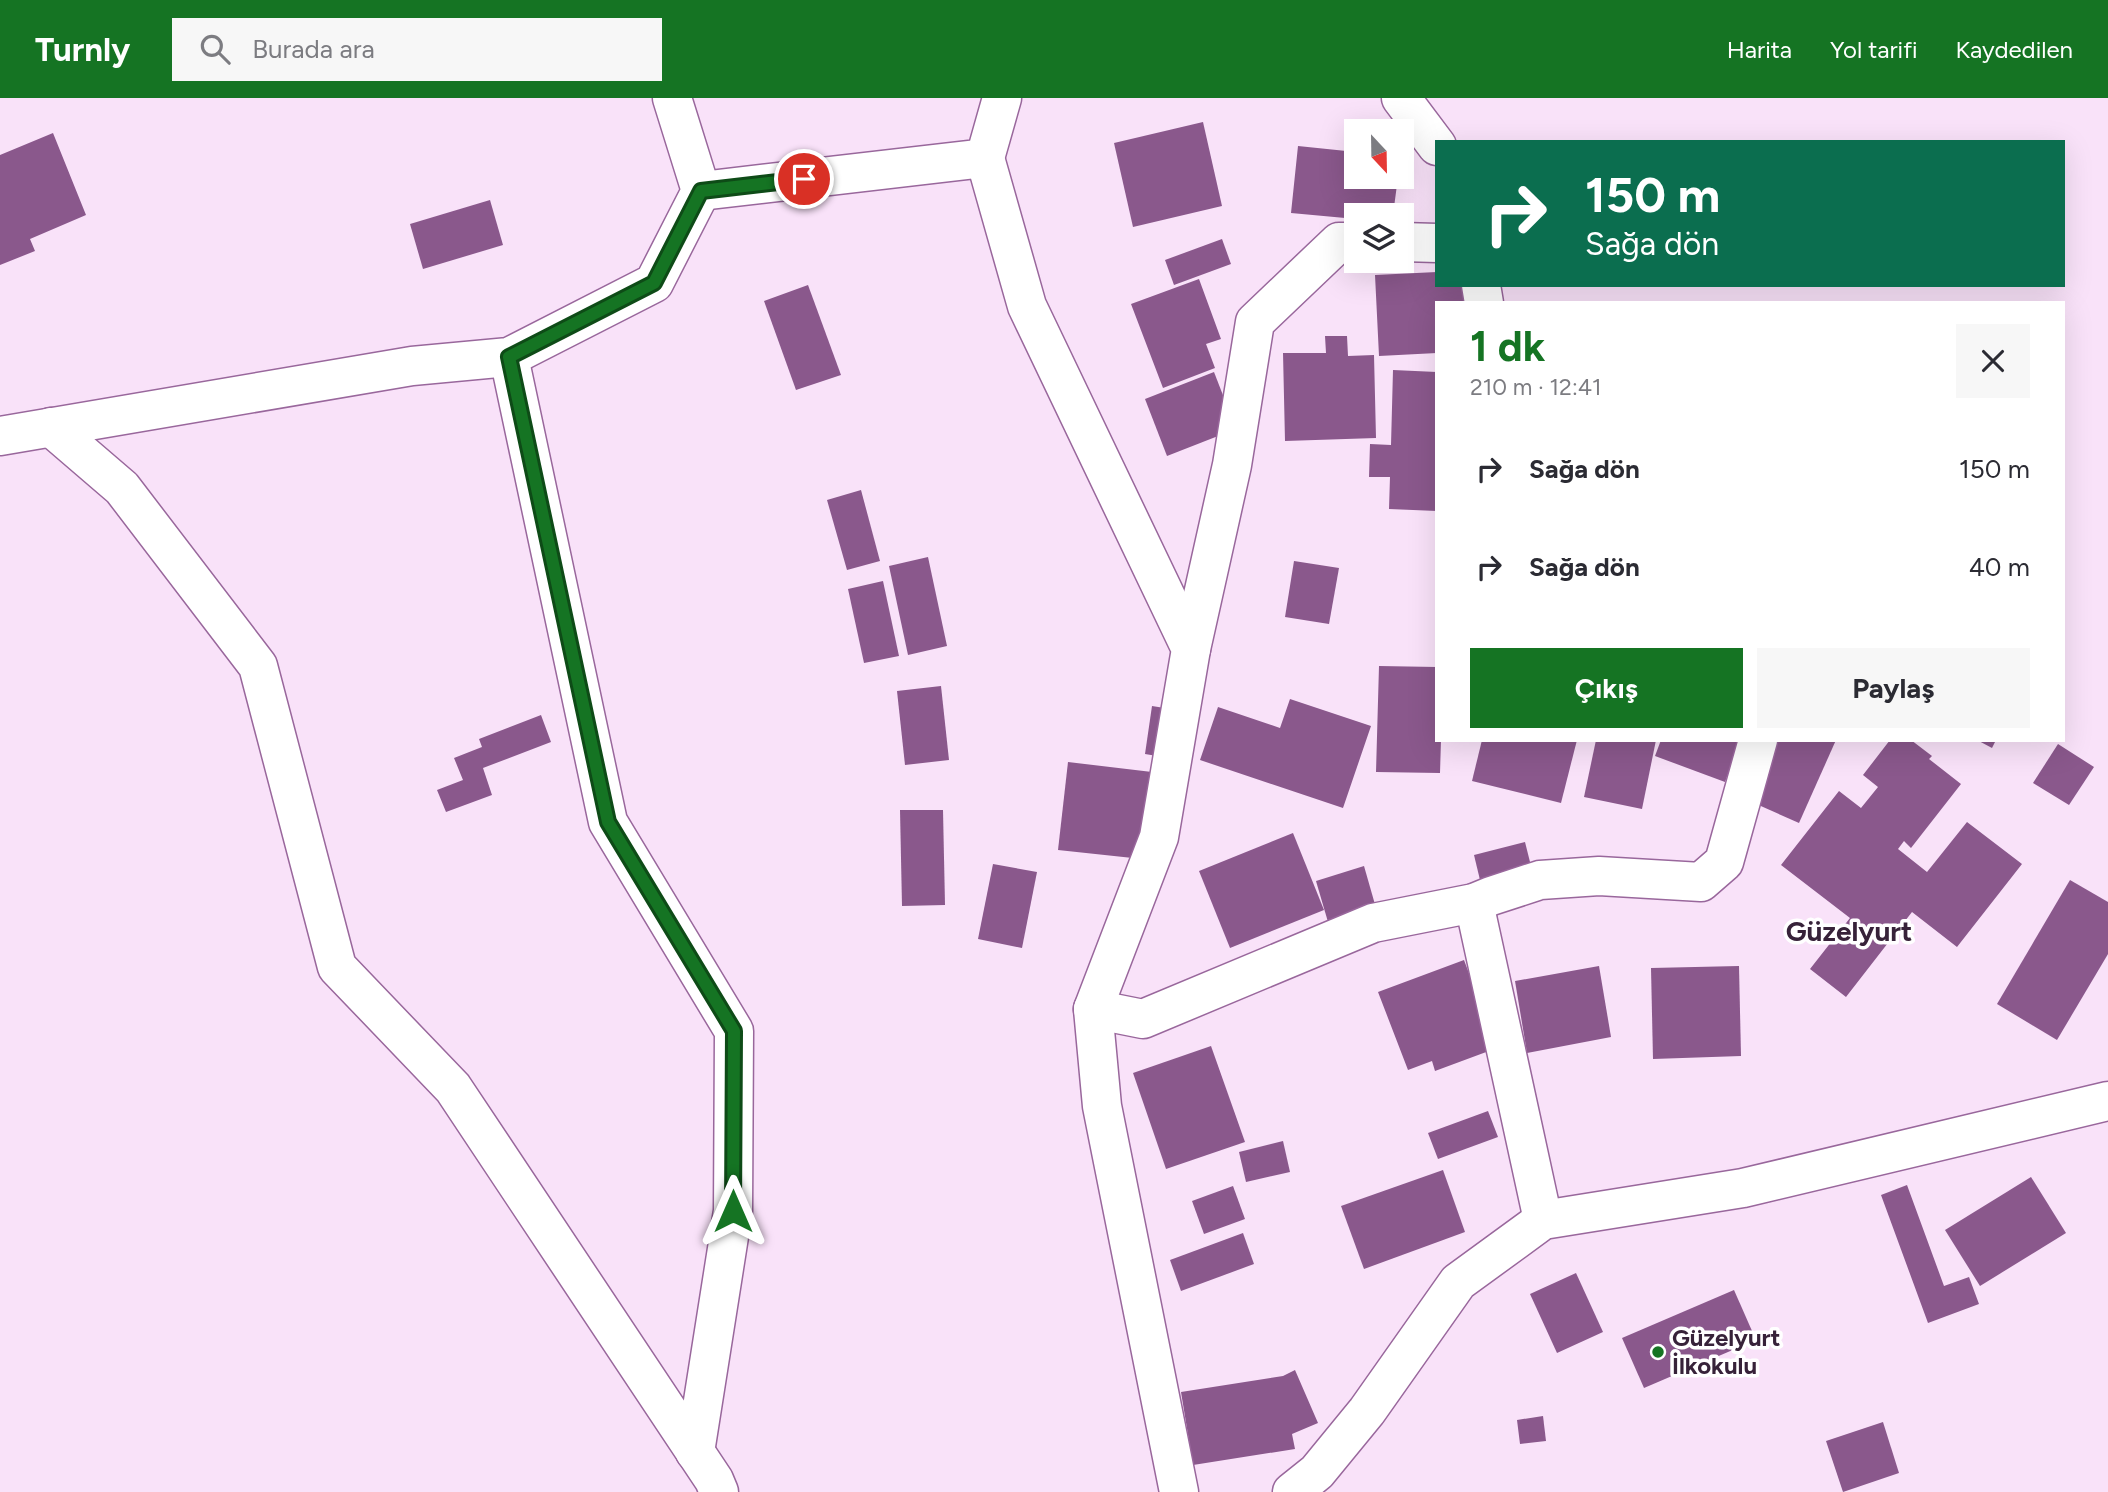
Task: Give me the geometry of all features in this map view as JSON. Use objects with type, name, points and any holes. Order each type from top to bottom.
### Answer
[{"type":"street","points":[[0,436],[412,366],[509,357],[654,283],[701,191],[672,98]]},
{"type":"street","points":[[1002,98],[985,158],[1027,306],[1191,649]]},
{"type":"street","points":[[1401,98],[1435,143]]},
{"type":"street","points":[[701,191],[985,158]]},
{"type":"street","points":[[1179,1492],[1102,1107],[1093,1009],[1159,837],[1191,649],[1232,465],[1255,322],[1339,242],[1344,242]]},
{"type":"street","points":[[1414,242],[1435,243]]},
{"type":"street","points":[[509,357],[608,822],[734,1031],[733,1211],[695,1452]]},
{"type":"street","points":[[51,427],[122,488],[258,666],[337,967],[453,1088],[714,1480],[719,1492]]},
{"type":"street","points":[[1093,1009],[1143,1019],[1373,923],[1474,903],[1540,880],[1599,876],[1701,882],[1724,862],[1757,742]]},
{"type":"street","points":[[1474,903],[1543,1220]]},
{"type":"street","points":[[1292,1492],[1317,1472],[1367,1411],[1458,1282],[1543,1220],[1743,1188],[2108,1101]]},
{"type":"building","points":[[1203,122],[1222,206],[1133,227],[1114,143]]},
{"type":"building","points":[[53,133],[86,215],[30,239],[35,251],[0,265],[0,155]]},
{"type":"building","points":[[1298,146],[1344,151],[1344,189],[1396,189],[1395,203],[1344,203],[1344,218],[1291,213]]},
{"type":"building","points":[[490,200],[503,245],[423,269],[410,224]]},
{"type":"building","points":[[1222,239],[1231,264],[1174,285],[1165,260]]},
{"type":"building","points":[[1435,272],[1435,287],[1472,287],[1473,301],[1435,301],[1435,353],[1379,356],[1375,275]]},
{"type":"building","points":[[1199,279],[1221,339],[1206,344],[1215,368],[1163,388],[1131,304]]},
{"type":"building","points":[[808,285],[841,375],[796,390],[764,301]]},
{"type":"building","points":[[1325,336],[1347,336],[1348,356],[1374,355],[1376,438],[1285,441],[1283,353],[1326,353]]},
{"type":"building","points":[[1393,370],[1435,372],[1435,511],[1389,509],[1390,477],[1369,477],[1370,444],[1391,445]]},
{"type":"building","points":[[1214,372],[1236,429],[1167,456],[1145,399]]},
{"type":"building","points":[[861,490],[880,561],[847,570],[827,500]]},
{"type":"building","points":[[928,557],[947,646],[908,655],[889,566]]},
{"type":"building","points":[[1294,561],[1339,568],[1329,624],[1285,617]]},
{"type":"building","points":[[883,581],[899,656],[864,663],[848,589]]},
{"type":"building","points":[[1379,666],[1435,667],[1435,742],[1441,742],[1440,773],[1376,772]]},
{"type":"building","points":[[941,686],[949,760],[905,765],[897,691]]},
{"type":"building","points":[[1290,699],[1371,726],[1343,808],[1200,760],[1218,707],[1280,728]]},
{"type":"building","points":[[1152,706],[1177,710],[1169,758],[1145,754]]},
{"type":"building","points":[[541,715],[551,742],[483,768],[492,795],[446,812],[437,790],[463,780],[454,758],[482,747],[479,739]]},
{"type":"building","points":[[1482,742],[1576,742],[1561,803],[1472,781]]},
{"type":"building","points":[[1596,742],[1656,742],[1642,809],[1584,797]]},
{"type":"building","points":[[1660,742],[1740,742],[1725,782],[1655,756]]},
{"type":"building","points":[[1770,742],[1835,742],[1799,823],[1745,799]]},
{"type":"building","points":[[1888,742],[1914,742],[1932,756],[1929,759],[1961,784],[1911,848],[1904,841],[1898,849],[1927,872],[1967,822],[2022,864],[1957,947],[1912,912],[1846,997],[1810,969],[1850,918],[1781,865],[1839,791],[1861,808],[1878,787],[1863,775]]},
{"type":"building","points":[[1981,742],[1995,742],[1992,748]]},
{"type":"building","points":[[2058,744],[2094,767],[2069,805],[2033,783]]},
{"type":"building","points":[[1068,762],[1152,772],[1142,859],[1058,850]]},
{"type":"building","points":[[900,810],[943,810],[945,905],[902,906]]},
{"type":"building","points":[[1293,833],[1324,910],[1230,948],[1199,871]]},
{"type":"building","points":[[1525,842],[1531,866],[1480,880],[1474,855]]},
{"type":"building","points":[[993,864],[1037,872],[1022,948],[978,939]]},
{"type":"building","points":[[1364,866],[1376,908],[1328,922],[1316,881]]},
{"type":"building","points":[[2070,880],[2108,902],[2108,954],[2057,1040],[1997,1004]]},
{"type":"building","points":[[1464,960],[1497,1048],[1435,1071],[1432,1061],[1408,1070],[1378,992]]},
{"type":"building","points":[[1599,966],[1611,1037],[1527,1053],[1515,981]]},
{"type":"building","points":[[1739,966],[1741,1056],[1653,1059],[1651,968]]},
{"type":"building","points":[[1211,1046],[1245,1142],[1166,1169],[1133,1073]]},
{"type":"building","points":[[1488,1111],[1498,1137],[1438,1159],[1428,1133]]},
{"type":"building","points":[[1283,1141],[1290,1172],[1246,1182],[1239,1152]]},
{"type":"building","points":[[1443,1170],[1465,1232],[1364,1269],[1341,1206]]},
{"type":"building","points":[[2031,1177],[2066,1233],[1980,1286],[1945,1230]]},
{"type":"building","points":[[1907,1185],[1944,1286],[1969,1277],[1979,1304],[1928,1323],[1881,1195]]},
{"type":"building","points":[[1233,1186],[1245,1219],[1204,1234],[1192,1201]]},
{"type":"building","points":[[1243,1233],[1254,1264],[1181,1291],[1170,1260]]},
{"type":"building","points":[[1576,1273],[1603,1332],[1557,1353],[1530,1294]]},
{"type":"building","points":[[1734,1290],[1756,1340],[1644,1388],[1622,1338]]},
{"type":"building","points":[[1295,1370],[1318,1423],[1292,1434],[1295,1449],[1193,1465],[1181,1392],[1283,1376]]},
{"type":"building","points":[[1543,1416],[1546,1441],[1520,1444],[1517,1420]]},
{"type":"building","points":[[1883,1422],[1899,1473],[1843,1492],[1826,1441]]},
{"type":"place","name":"Güzelyurt İlkokulu","points":[[1658,1352]]},
{"type":"district","name":"Güzelyurt","points":[[1849,931]]},
{"type":"route","points":[[733,1211],[734,1031],[608,822],[509,357],[654,283],[701,191],[804,179]]}]
